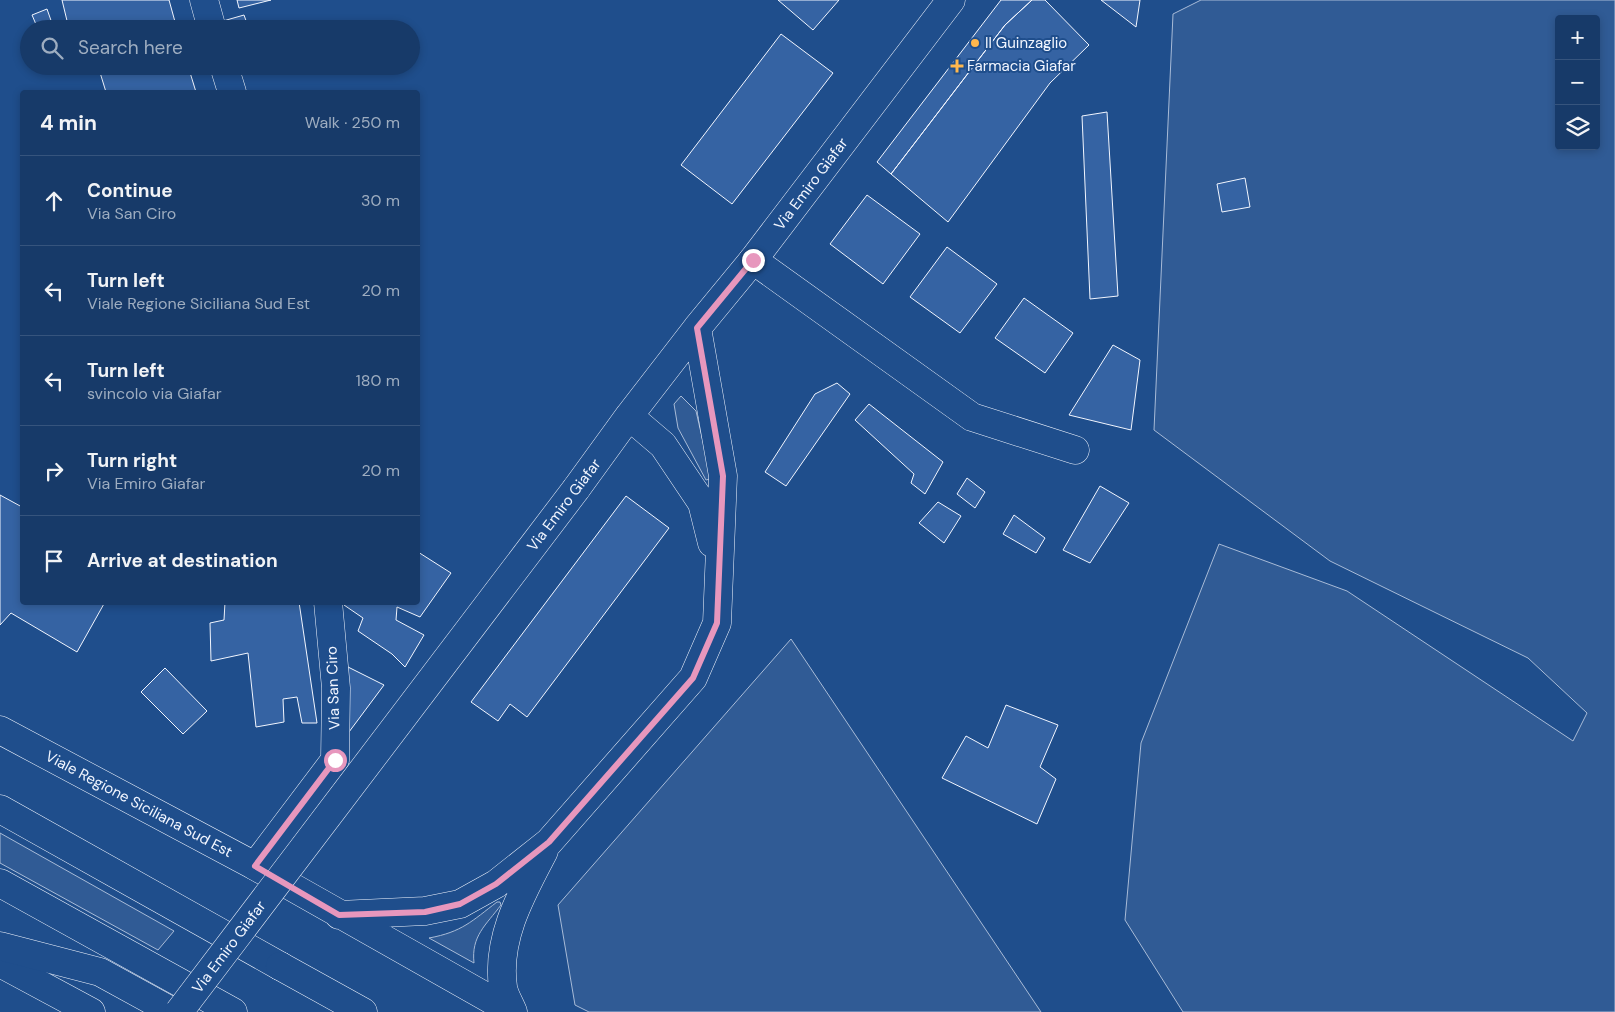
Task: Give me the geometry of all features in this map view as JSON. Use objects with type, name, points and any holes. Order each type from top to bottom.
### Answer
[{"type":"main road","points":[[204,0],[210,20]]},
{"type":"main road","name":"Via Emiro Giafar","points":[[179,1012],[576,489],[629,416],[697,328],[753,260],[951,0]]},
{"type":"main road","points":[[227,75],[231,90]]},
{"type":"main road","points":[[753,260],[972,417],[1075,450]]},
{"type":"main road","points":[[339,915],[425,912],[460,904],[496,884],[549,842],[693,678],[717,623],[723,476],[697,328]]},
{"type":"main road","points":[[629,416],[663,445],[702,503],[719,568]]},
{"type":"main road","name":"Via San Ciro","points":[[255,866],[335,760],[336,688],[328,605]]},
{"type":"main road","name":"Viale Regione Siciliana Sud Est","points":[[0,730],[255,866],[513,1012]]},
{"type":"main road","points":[[0,809],[363,1012]]},
{"type":"main road","points":[[513,1012],[503,988],[503,956],[512,918],[549,842]]},
{"type":"main road","points":[[0,883],[233,1012]]},
{"type":"main road","points":[[0,946],[100,972],[173,1012]]},
{"type":"main road","points":[[0,963],[91,1012]]},
{"type":"shaded area","points":[[1201,0],[1615,0],[1615,1012],[1183,1012],[1125,920],[1141,743],[1219,544],[1347,591],[1573,741],[1587,713],[1528,658],[1330,561],[1154,430],[1173,14]]},
{"type":"shaded area","points":[[681,396],[696,411],[710,479],[706,480],[678,428],[674,404]]},
{"type":"shaded area","points":[[791,639],[1041,1012],[589,1012],[575,1005],[558,905]]},
{"type":"shaded area","points":[[0,833],[174,931],[158,950],[0,863]]},
{"type":"shaded area","points":[[497,902],[500,902],[501,905],[477,938],[474,963],[429,938],[458,929]]},
{"type":"building","points":[[62,0],[169,0],[175,20],[67,20]]},
{"type":"building","points":[[237,0],[271,0],[239,8]]},
{"type":"building","points":[[778,0],[839,0],[813,30]]},
{"type":"building","points":[[1001,0],[1032,0],[1005,25],[891,174],[877,162]]},
{"type":"building","points":[[1032,0],[1045,0],[1089,45],[1050,83],[948,222],[891,174],[1005,25]]},
{"type":"building","points":[[1101,0],[1140,0],[1136,27]]},
{"type":"building","points":[[47,9],[51,20],[34,20],[32,15]]},
{"type":"building","points":[[244,15],[246,20],[226,20]]},
{"type":"building","points":[[781,34],[833,73],[732,204],[681,165]]},
{"type":"building","points":[[101,75],[191,75],[195,90],[105,90]]},
{"type":"building","points":[[1107,112],[1118,296],[1090,299],[1082,116]]},
{"type":"building","points":[[1245,178],[1250,207],[1222,212],[1217,184]]},
{"type":"building","points":[[867,195],[920,234],[883,284],[830,244]]},
{"type":"building","points":[[947,247],[997,284],[960,333],[910,297]]},
{"type":"building","points":[[1024,298],[1073,333],[1045,373],[995,338]]},
{"type":"building","points":[[1113,345],[1140,360],[1131,430],[1069,415]]},
{"type":"building","points":[[837,383],[850,394],[786,486],[765,472],[815,394]]},
{"type":"building","points":[[869,404],[943,462],[925,494],[911,483],[914,474],[855,420]]},
{"type":"building","points":[[967,478],[985,492],[975,508],[957,494]]},
{"type":"building","points":[[1100,486],[1129,503],[1090,563],[1063,550]]},
{"type":"building","points":[[0,495],[20,506],[20,605],[103,605],[77,652],[11,613],[0,625]]},
{"type":"building","points":[[626,496],[669,528],[527,717],[510,704],[498,721],[471,702]]},
{"type":"building","points":[[938,502],[961,516],[944,543],[919,523]]},
{"type":"building","points":[[1014,515],[1045,538],[1036,553],[1003,534]]},
{"type":"building","points":[[420,553],[451,573],[420,617],[397,607],[396,620],[424,635],[405,667],[392,654],[358,631],[363,618],[344,605],[420,605]]},
{"type":"building","points":[[225,605],[299,605],[317,723],[302,723],[297,697],[283,699],[284,722],[256,727],[248,653],[211,661],[210,623],[224,620]]},
{"type":"building","points":[[348,667],[384,685],[346,736]]},
{"type":"building","points":[[165,668],[207,711],[183,734],[141,692]]},
{"type":"building","points":[[1006,705],[1058,725],[1040,767],[1056,779],[1037,824],[942,778],[966,736],[988,748]]},
{"type":"place","name":"Il Guinzaglio","points":[[975,43]]},
{"type":"place","name":"Farmacia Giafar","points":[[957,66]]},
{"type":"route","points":[[335,760],[255,866],[339,915],[425,912],[460,904],[496,884],[549,842],[693,678],[717,623],[723,476],[697,328],[753,260]]}]
